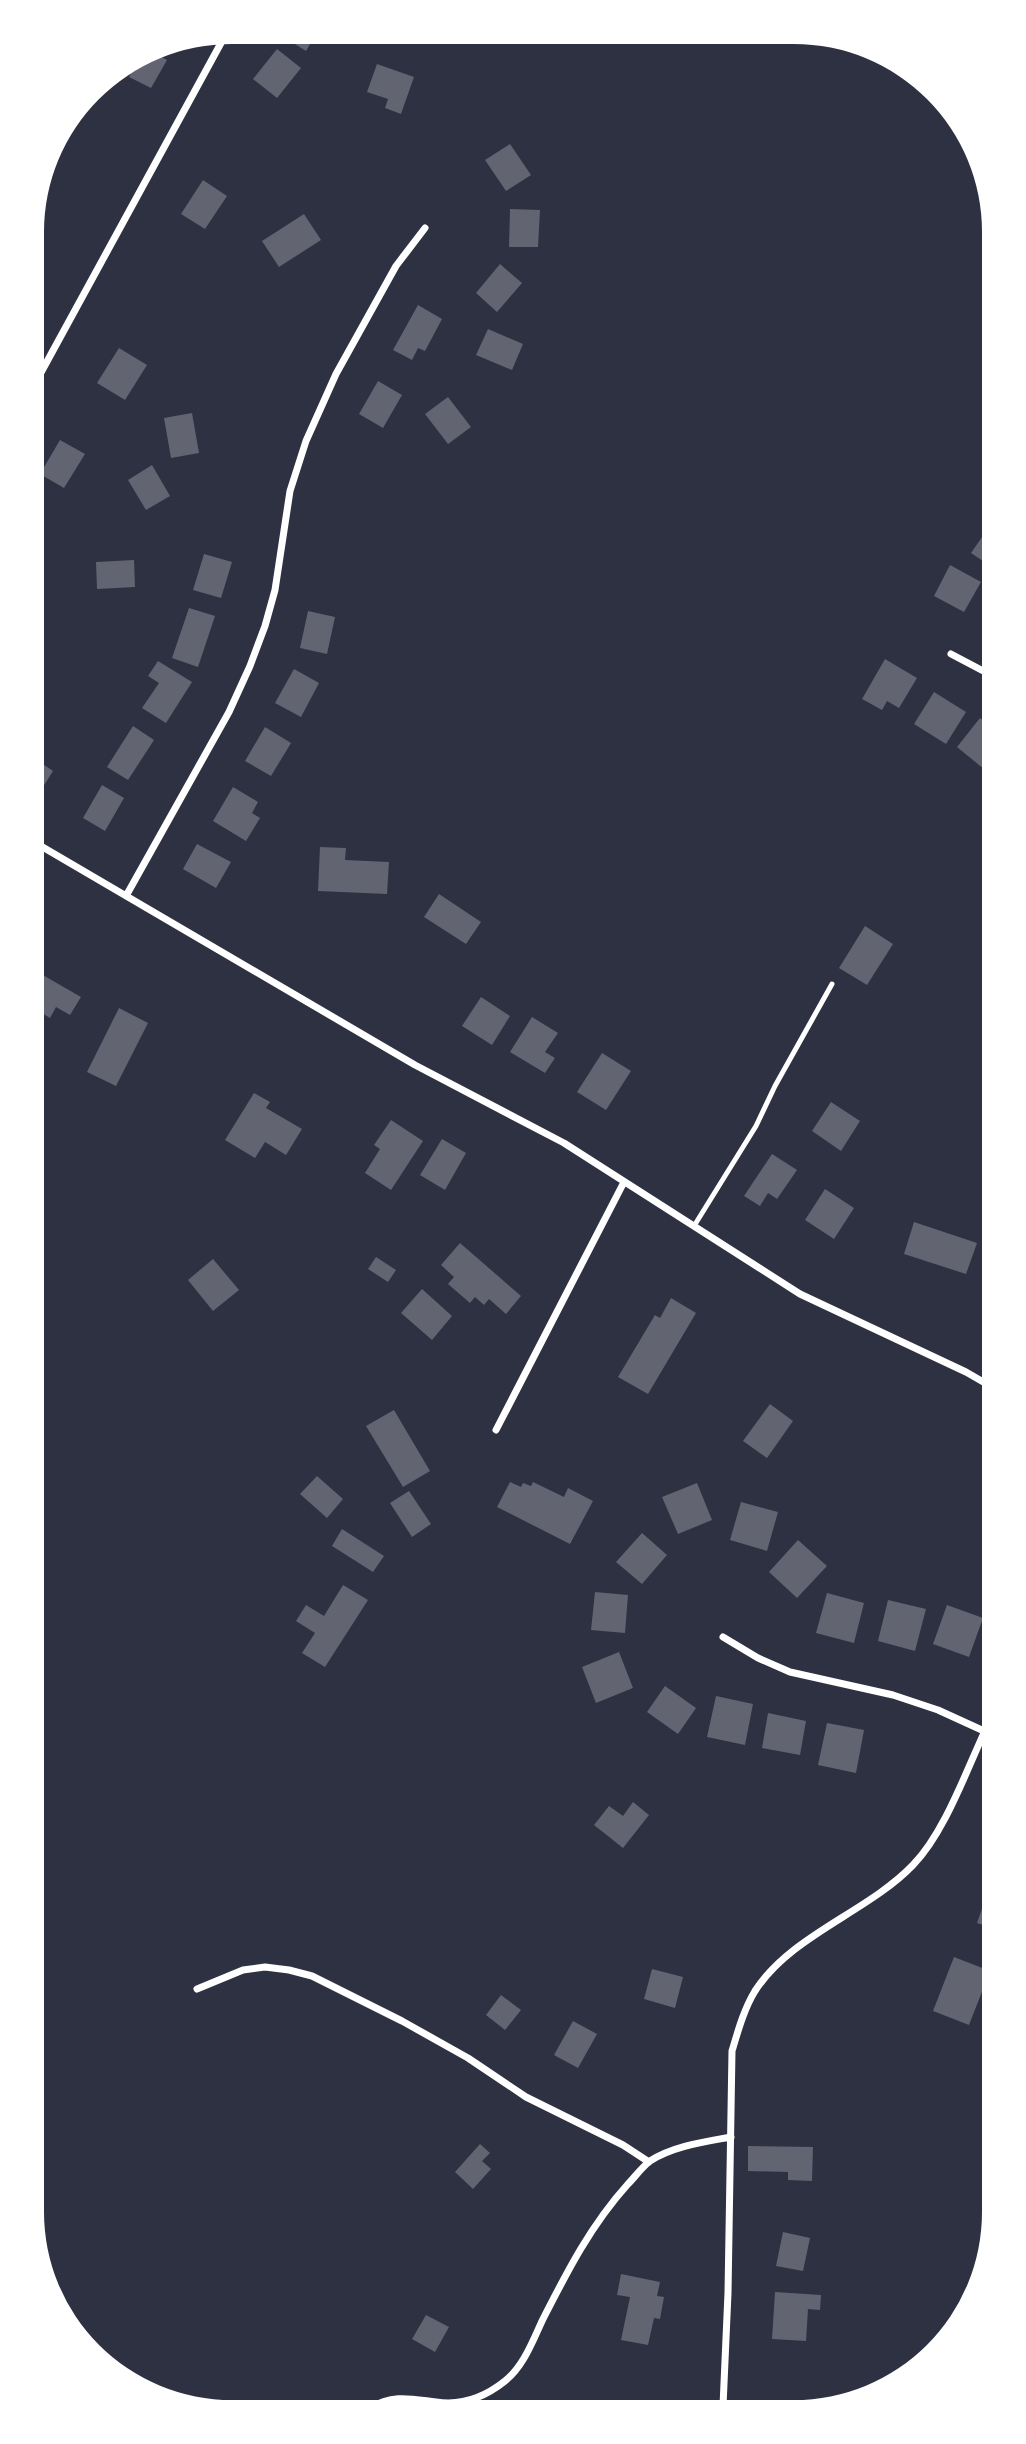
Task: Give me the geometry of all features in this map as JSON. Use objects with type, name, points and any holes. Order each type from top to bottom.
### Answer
[{"type":"street","points":[[44,369],[220,44]]},
{"type":"street","points":[[126,896],[229,712],[250,666],[275,590],[290,491],[311,429],[336,374],[396,266],[425,228]]},
{"type":"street","points":[[951,654],[982,670]]},
{"type":"street","points":[[44,848],[415,1065],[564,1143],[800,1294],[982,1381]]},
{"type":"street","points":[[496,1430],[624,1182]]},
{"type":"street","points":[[723,1637],[758,1658],[790,1672],[893,1695],[937,1710],[982,1730]]},
{"type":"street","points":[[723,2400],[732,2051],[755,1992],[774,1969],[803,1945],[883,1893],[915,1863],[937,1830],[982,1735]]},
{"type":"street","points":[[197,1989],[243,1970],[265,1967],[312,1976],[413,2027],[468,2058],[526,2097],[649,2162]]},
{"type":"street","points":[[473,2400],[505,2381],[519,2367],[590,2230],[649,2162],[696,2143],[731,2137]]},
{"type":"street","points":[[389,2400],[424,2400]]},
{"type":"lane","points":[[694,1226],[756,1126],[775,1086],[832,984]]},
{"type":"building","points":[[295,44],[310,44],[306,51]]},
{"type":"building","points":[[277,49],[301,68],[277,98],[253,79]]},
{"type":"building","points":[[160,58],[167,60],[151,88],[129,77],[131,73]]},
{"type":"building","points":[[377,64],[414,77],[401,114],[385,108],[388,99],[367,92]]},
{"type":"building","points":[[510,144],[531,175],[506,191],[485,160]]},
{"type":"building","points":[[203,180],[227,196],[205,229],[181,214]]},
{"type":"building","points":[[510,209],[540,210],[538,247],[509,247]]},
{"type":"building","points":[[304,214],[321,240],[279,267],[262,241]]},
{"type":"building","points":[[500,264],[522,283],[497,312],[476,293]]},
{"type":"building","points":[[418,305],[442,319],[425,351],[418,348],[412,360],[393,350]]},
{"type":"building","points":[[488,329],[523,344],[512,370],[476,355]]},
{"type":"building","points":[[119,348],[147,365],[125,400],[97,383]]},
{"type":"building","points":[[378,381],[402,395],[383,428],[359,414]]},
{"type":"building","points":[[448,397],[471,427],[448,444],[425,414]]},
{"type":"building","points":[[192,413],[199,453],[171,458],[164,418]]},
{"type":"building","points":[[60,440],[85,454],[64,488],[44,476],[44,467]]},
{"type":"building","points":[[152,465],[170,496],[146,510],[128,480]]},
{"type":"building","points":[[982,537],[982,560],[971,553]]},
{"type":"building","points":[[204,554],[232,562],[221,598],[193,590]]},
{"type":"building","points":[[134,560],[135,587],[97,589],[96,562]]},
{"type":"building","points":[[950,565],[981,582],[964,612],[934,596]]},
{"type":"building","points":[[189,608],[215,616],[198,667],[172,658]]},
{"type":"building","points":[[308,611],[335,617],[327,654],[300,648]]},
{"type":"building","points":[[885,659],[917,678],[899,708],[887,701],[882,710],[862,699]]},
{"type":"building","points":[[158,661],[192,682],[166,723],[142,708],[159,683],[148,676]]},
{"type":"building","points":[[294,669],[319,683],[301,717],[275,703]]},
{"type":"building","points":[[934,692],[966,712],[946,744],[914,724]]},
{"type":"building","points":[[980,718],[982,720],[982,767],[957,747]]},
{"type":"building","points":[[133,726],[154,740],[128,780],[107,767]]},
{"type":"building","points":[[265,727],[291,743],[271,776],[245,761]]},
{"type":"building","points":[[44,765],[53,771],[44,785]]},
{"type":"building","points":[[102,785],[124,798],[105,831],[83,818]]},
{"type":"building","points":[[233,787],[258,802],[252,813],[260,818],[246,841],[213,821]]},
{"type":"building","points":[[197,844],[231,862],[216,888],[183,869]]},
{"type":"building","points":[[320,847],[346,848],[345,860],[389,862],[387,894],[318,891]]},
{"type":"building","points":[[439,894],[481,922],[466,944],[424,917]]},
{"type":"building","points":[[865,926],[893,944],[867,985],[839,968]]},
{"type":"building","points":[[44,976],[81,997],[70,1015],[56,1007],[50,1018],[44,1014]]},
{"type":"building","points":[[481,997],[510,1016],[492,1045],[462,1026]]},
{"type":"building","points":[[119,1008],[148,1023],[116,1086],[87,1072]]},
{"type":"building","points":[[532,1017],[558,1033],[545,1052],[555,1058],[545,1073],[510,1052]]},
{"type":"building","points":[[602,1053],[631,1071],[606,1110],[577,1092]]},
{"type":"building","points":[[254,1093],[270,1102],[266,1108],[302,1129],[286,1155],[265,1142],[255,1158],[225,1140]]},
{"type":"building","points":[[831,1102],[860,1121],[841,1151],[812,1131]]},
{"type":"building","points":[[391,1120],[423,1141],[391,1190],[365,1173],[380,1149],[374,1145]]},
{"type":"building","points":[[442,1139],[466,1153],[445,1190],[420,1175]]},
{"type":"building","points":[[772,1154],[797,1170],[777,1199],[768,1193],[760,1206],[744,1196]]},
{"type":"building","points":[[825,1189],[854,1208],[834,1239],[805,1220]]},
{"type":"building","points":[[914,1222],[977,1243],[966,1274],[904,1254]]},
{"type":"building","points":[[460,1243],[521,1296],[506,1314],[489,1299],[484,1305],[475,1297],[470,1303],[448,1284],[454,1277],[441,1265]]},
{"type":"building","points":[[376,1257],[396,1270],[388,1282],[368,1269]]},
{"type":"building","points":[[213,1259],[239,1290],[213,1311],[188,1280]]},
{"type":"building","points":[[422,1289],[452,1316],[432,1340],[401,1313]]},
{"type":"building","points":[[671,1298],[696,1313],[648,1394],[618,1377],[655,1315],[660,1318]]},
{"type":"building","points":[[770,1404],[793,1421],[767,1458],[743,1441]]},
{"type":"building","points":[[394,1410],[430,1471],[403,1487],[366,1426]]},
{"type":"building","points":[[317,1476],[343,1499],[327,1518],[300,1494]]},
{"type":"building","points":[[510,1482],[521,1487],[523,1483],[531,1486],[533,1482],[564,1497],[568,1488],[593,1501],[570,1544],[497,1507]]},
{"type":"building","points":[[697,1483],[712,1520],[678,1534],[662,1497]]},
{"type":"building","points":[[409,1491],[431,1524],[412,1537],[390,1503]]},
{"type":"building","points":[[741,1502],[778,1512],[767,1551],[730,1540]]},
{"type":"building","points":[[342,1529],[384,1556],[373,1572],[332,1546]]},
{"type":"building","points":[[642,1533],[667,1555],[642,1584],[616,1562]]},
{"type":"building","points":[[798,1540],[827,1566],[797,1598],[769,1572]]},
{"type":"building","points":[[343,1585],[368,1600],[325,1667],[302,1653],[315,1633],[296,1621],[306,1605],[324,1616]]},
{"type":"building","points":[[595,1592],[628,1595],[625,1633],[591,1630]]},
{"type":"building","points":[[827,1593],[864,1603],[854,1643],[816,1633]]},
{"type":"building","points":[[888,1600],[926,1609],[915,1651],[878,1641]]},
{"type":"building","points":[[947,1605],[982,1618],[969,1657],[933,1644]]},
{"type":"building","points":[[619,1652],[633,1688],[596,1703],[582,1667]]},
{"type":"building","points":[[665,1686],[696,1708],[678,1734],[647,1712]]},
{"type":"building","points":[[716,1696],[753,1704],[745,1745],[707,1737]]},
{"type":"building","points":[[768,1713],[806,1721],[800,1755],[762,1748]]},
{"type":"building","points":[[827,1723],[864,1730],[856,1773],[818,1765]]},
{"type":"building","points":[[633,1802],[649,1815],[623,1848],[594,1825],[609,1806],[623,1816]]},
{"type":"building","points":[[982,1909],[982,1925],[977,1923]]},
{"type":"building","points":[[954,1957],[982,1968],[982,1992],[969,2025],[933,2011]]},
{"type":"building","points":[[652,1969],[683,1977],[675,2008],[644,1999]]},
{"type":"building","points":[[501,1995],[521,2010],[505,2030],[486,2015]]},
{"type":"building","points":[[573,2021],[597,2034],[578,2068],[554,2055]]},
{"type":"building","points":[[480,2144],[490,2153],[482,2161],[491,2169],[473,2189],[455,2172]]},
{"type":"building","points":[[748,2146],[813,2147],[812,2181],[788,2180],[788,2172],[748,2171]]},
{"type":"building","points":[[783,2232],[810,2238],[803,2271],[776,2266]]},
{"type":"building","points":[[621,2274],[660,2282],[657,2296],[664,2297],[660,2319],[654,2318],[648,2345],[621,2340],[630,2297],[617,2295]]},
{"type":"building","points":[[775,2292],[821,2295],[820,2310],[808,2309],[806,2341],[772,2339]]},
{"type":"building","points":[[426,2315],[449,2327],[435,2352],[412,2339]]}]
